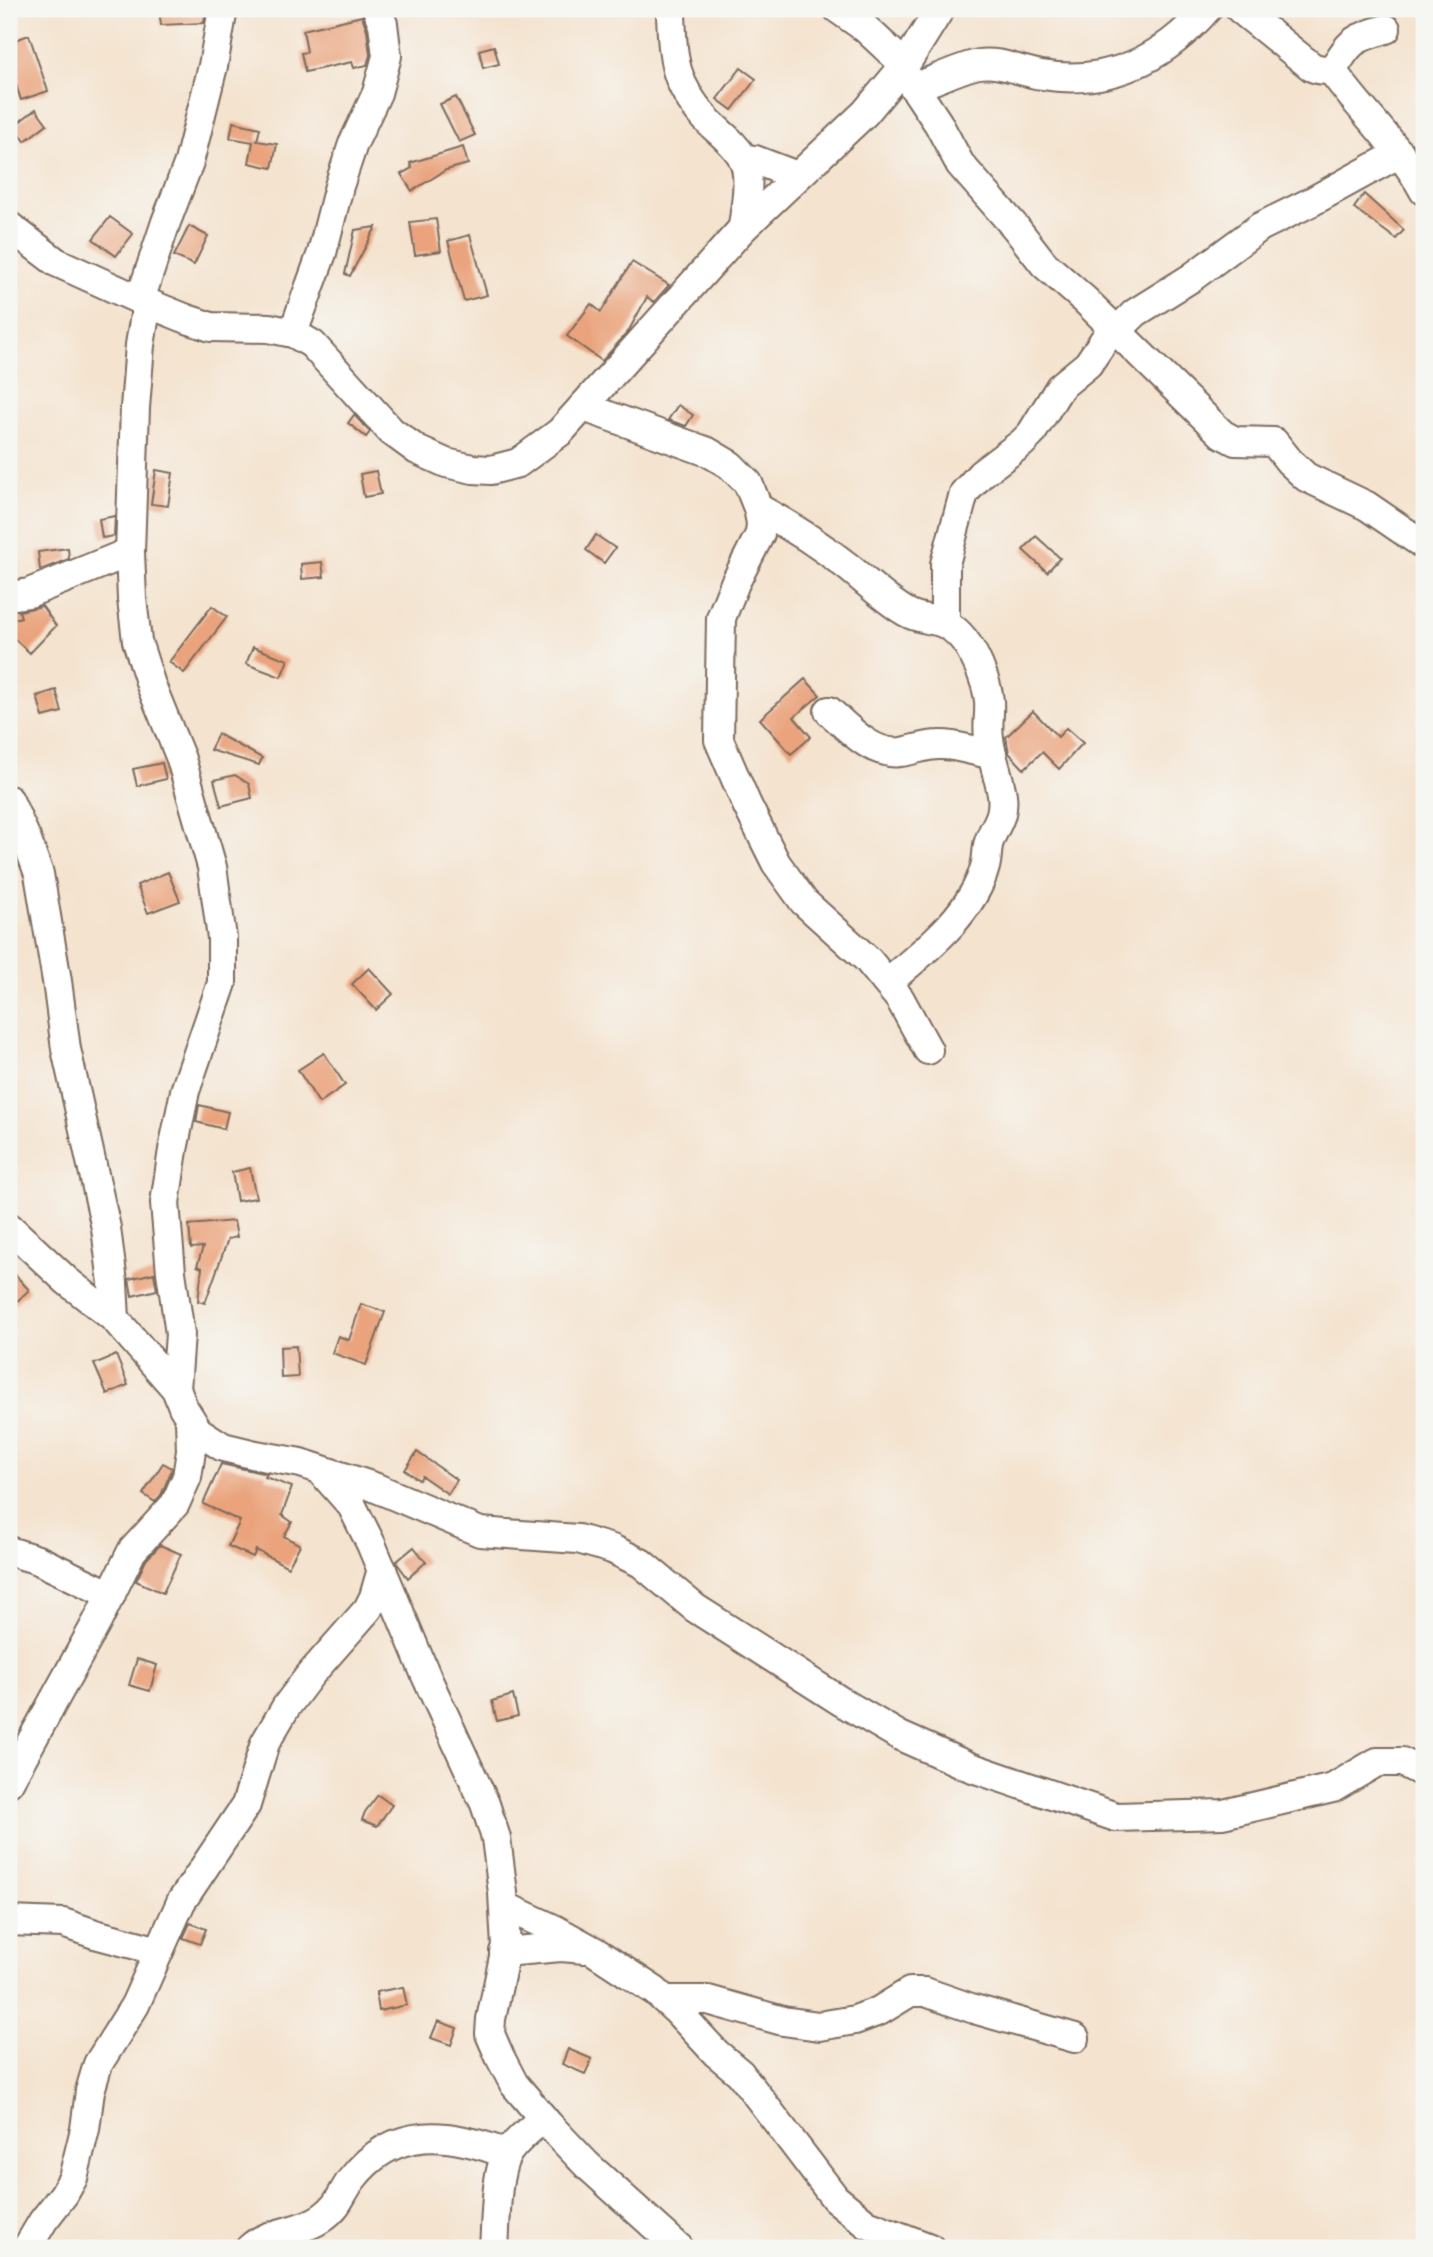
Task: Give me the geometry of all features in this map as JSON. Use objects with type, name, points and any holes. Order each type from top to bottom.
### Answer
[{"type":"street","points":[[176,1389],[180,1334],[164,1203],[185,1091],[222,984],[222,938],[212,867],[181,759],[151,685],[137,641],[130,552],[135,408],[143,302],[166,222],[189,162],[213,65],[223,9]]},
{"type":"street","points":[[293,333],[322,253],[353,144],[377,93],[387,56],[383,24],[377,9]]},
{"type":"street","points":[[673,9],[673,62],[685,92],[743,159],[747,174],[743,228]]},
{"type":"street","points":[[838,9],[865,28],[907,74],[938,122],[960,164],[1044,264],[1222,434],[1235,441],[1274,442],[1306,477],[1367,506],[1424,545]]},
{"type":"street","points":[[9,226],[56,262],[143,302],[211,327],[269,328],[293,333],[312,344],[391,431],[417,450],[446,463],[491,470],[518,463],[560,432],[743,228],[907,74],[940,9]]},
{"type":"street","points":[[907,74],[999,63],[1033,74],[1061,79],[1093,78],[1148,60],[1186,32],[1207,9]]},
{"type":"street","points":[[1240,9],[1312,67],[1323,71],[1331,69],[1340,61],[1345,49],[1354,42],[1386,29]]},
{"type":"street","points":[[1331,69],[1400,153],[1424,191]]},
{"type":"street","points":[[945,622],[945,564],[964,493],[981,474],[1031,435],[1060,387],[1088,364],[1115,329],[1232,250],[1260,226],[1311,202],[1400,153]]},
{"type":"street","points":[[743,159],[755,160],[797,176]]},
{"type":"street","points":[[584,407],[708,452],[730,465],[748,483],[758,508],[760,534],[721,618],[719,740],[776,863],[804,902],[868,960],[887,983],[900,999],[928,1050]]},
{"type":"street","points":[[758,508],[792,527],[909,614],[945,622],[961,635],[985,679],[989,699],[988,737],[1002,795],[1002,811],[989,843],[985,867],[973,893],[953,923],[887,983]]},
{"type":"street","points":[[9,596],[29,593],[130,552]]},
{"type":"street","points":[[829,711],[877,750],[902,752],[937,745],[992,754]]},
{"type":"street","points":[[9,800],[39,874],[66,1049],[106,1228],[115,1320]]},
{"type":"street","points":[[9,1227],[67,1281],[115,1320],[176,1389],[198,1432],[223,1447],[301,1463],[374,1487],[480,1532],[578,1539],[612,1549],[641,1563],[695,1608],[718,1623],[900,1736],[970,1767],[1116,1817],[1172,1817],[1235,1811],[1333,1788],[1377,1762],[1402,1762],[1424,1773]]},
{"type":"street","points":[[9,1782],[111,1595],[132,1551],[175,1504],[187,1477],[191,1451],[190,1419]]},
{"type":"street","points":[[319,1469],[352,1506],[485,1804],[496,1838],[504,1906],[505,1952],[491,2019],[491,2034],[514,2084],[587,2165],[679,2248]]},
{"type":"street","points":[[9,1551],[38,1560],[111,1595]]},
{"type":"street","points":[[27,2248],[73,2178],[98,2064],[135,2005],[181,1902],[246,1805],[265,1744],[286,1707],[310,1675],[369,1608],[382,1569]]},
{"type":"street","points":[[504,1906],[592,1950],[665,2000],[716,2053],[740,2073],[835,2198],[867,2224],[930,2248]]},
{"type":"street","points":[[9,1920],[63,1923],[159,1951]]},
{"type":"street","points":[[505,1952],[561,1947],[592,1950]]},
{"type":"street","points":[[665,2000],[708,2000],[783,2021],[819,2026],[855,2020],[879,2011],[910,1992],[925,1992],[1075,2038]]},
{"type":"street","points":[[494,2248],[500,2174],[507,2154],[543,2118]]},
{"type":"street","points":[[250,2248],[270,2237],[320,2220],[336,2207],[352,2179],[377,2156],[396,2144],[416,2137],[464,2139],[507,2154]]},
{"type":"building","points":[[159,9],[206,9],[204,23],[161,25]]},
{"type":"building","points":[[362,16],[370,55],[367,65],[354,68],[352,62],[305,72],[301,53],[307,52],[303,30]]},
{"type":"building","points":[[29,35],[48,91],[21,100],[9,64],[9,42]]},
{"type":"building","points":[[494,46],[499,64],[483,68],[479,50]]},
{"type":"building","points":[[741,68],[756,79],[732,110],[717,99]]},
{"type":"building","points":[[456,97],[475,135],[459,142],[440,104]]},
{"type":"building","points":[[36,109],[47,124],[25,141],[14,126]]},
{"type":"building","points":[[233,122],[260,128],[257,141],[277,144],[272,168],[249,163],[253,142],[230,138]]},
{"type":"building","points":[[463,147],[468,164],[446,170],[412,191],[401,174],[412,168],[410,163]]},
{"type":"building","points":[[1364,194],[1404,230],[1396,239],[1354,208]]},
{"type":"building","points":[[110,217],[133,234],[116,256],[93,239]]},
{"type":"building","points":[[436,219],[441,251],[415,255],[410,222]]},
{"type":"building","points":[[189,226],[208,236],[194,265],[174,256]]},
{"type":"building","points":[[376,227],[350,276],[345,274],[355,230]]},
{"type":"building","points":[[470,235],[487,295],[464,301],[448,241]]},
{"type":"building","points":[[632,262],[669,285],[654,302],[647,297],[628,332],[602,361],[567,336],[591,304],[601,312]]},
{"type":"building","points":[[678,405],[693,415],[686,426],[668,420]]},
{"type":"building","points":[[354,415],[370,432],[366,437],[348,423]]},
{"type":"building","points":[[156,470],[173,473],[168,506],[151,504]]},
{"type":"building","points":[[376,471],[381,494],[364,497],[360,474]]},
{"type":"building","points":[[115,516],[114,536],[102,538],[99,519]]},
{"type":"building","points":[[596,535],[615,548],[604,563],[586,550]]},
{"type":"building","points":[[1036,536],[1060,558],[1047,572],[1023,550]]},
{"type":"building","points":[[68,548],[69,559],[40,570],[38,552]]},
{"type":"building","points":[[322,562],[324,577],[302,579],[301,564]]},
{"type":"building","points":[[42,606],[56,626],[30,653],[9,634],[9,621],[21,617],[19,611]]},
{"type":"building","points":[[212,606],[227,617],[184,673],[169,662]]},
{"type":"building","points":[[253,647],[288,660],[281,677],[246,664]]},
{"type":"building","points":[[805,679],[820,695],[794,717],[811,737],[791,754],[760,719]]},
{"type":"building","points":[[56,690],[62,712],[43,717],[37,696]]},
{"type":"building","points":[[1033,711],[1058,737],[1066,728],[1083,743],[1059,769],[1042,752],[1024,769],[1009,753],[1006,737]]},
{"type":"building","points":[[218,734],[262,758],[259,765],[210,750]]},
{"type":"building","points":[[162,763],[166,779],[137,786],[133,769]]},
{"type":"building","points":[[235,775],[249,784],[252,798],[221,806],[214,780]]},
{"type":"building","points":[[168,872],[180,901],[148,913],[137,885]]},
{"type":"building","points":[[369,968],[393,994],[376,1010],[352,984]]},
{"type":"building","points":[[324,1053],[345,1085],[319,1103],[298,1070]]},
{"type":"building","points":[[199,1105],[228,1112],[224,1129],[196,1122]]},
{"type":"building","points":[[250,1168],[256,1198],[237,1201],[232,1172]]},
{"type":"building","points":[[234,1221],[237,1237],[228,1239],[205,1303],[198,1301],[202,1268],[197,1266],[203,1247],[191,1248],[189,1225]]},
{"type":"building","points":[[9,1268],[29,1290],[9,1309]]},
{"type":"building","points":[[154,1273],[157,1290],[132,1296],[129,1279]]},
{"type":"building","points":[[361,1304],[385,1312],[366,1365],[332,1353],[338,1336],[349,1340]]},
{"type":"building","points":[[296,1346],[298,1377],[281,1378],[280,1347]]},
{"type":"building","points":[[116,1355],[128,1385],[107,1394],[94,1364]]},
{"type":"building","points":[[417,1452],[457,1480],[448,1494],[422,1476],[419,1480],[405,1470]]},
{"type":"building","points":[[163,1463],[172,1468],[161,1495],[155,1502],[143,1494]]},
{"type":"building","points":[[221,1464],[267,1474],[265,1477],[292,1487],[282,1515],[292,1522],[284,1536],[300,1545],[288,1567],[256,1550],[253,1557],[228,1546],[240,1521],[203,1504]]},
{"type":"building","points":[[160,1545],[181,1554],[163,1593],[136,1581],[146,1560]]},
{"type":"building","points":[[414,1547],[426,1562],[408,1578],[396,1562]]},
{"type":"building","points":[[137,1659],[157,1665],[150,1691],[129,1685]]},
{"type":"building","points":[[513,1695],[518,1716],[497,1721],[492,1701]]},
{"type":"building","points":[[378,1795],[392,1805],[377,1826],[362,1820]]},
{"type":"building","points":[[190,1923],[206,1929],[200,1944],[183,1938]]},
{"type":"building","points":[[403,1987],[407,2005],[379,2011],[376,1992]]},
{"type":"building","points":[[438,2021],[457,2028],[451,2045],[431,2038]]},
{"type":"building","points":[[568,2049],[592,2059],[585,2074],[562,2064]]}]
